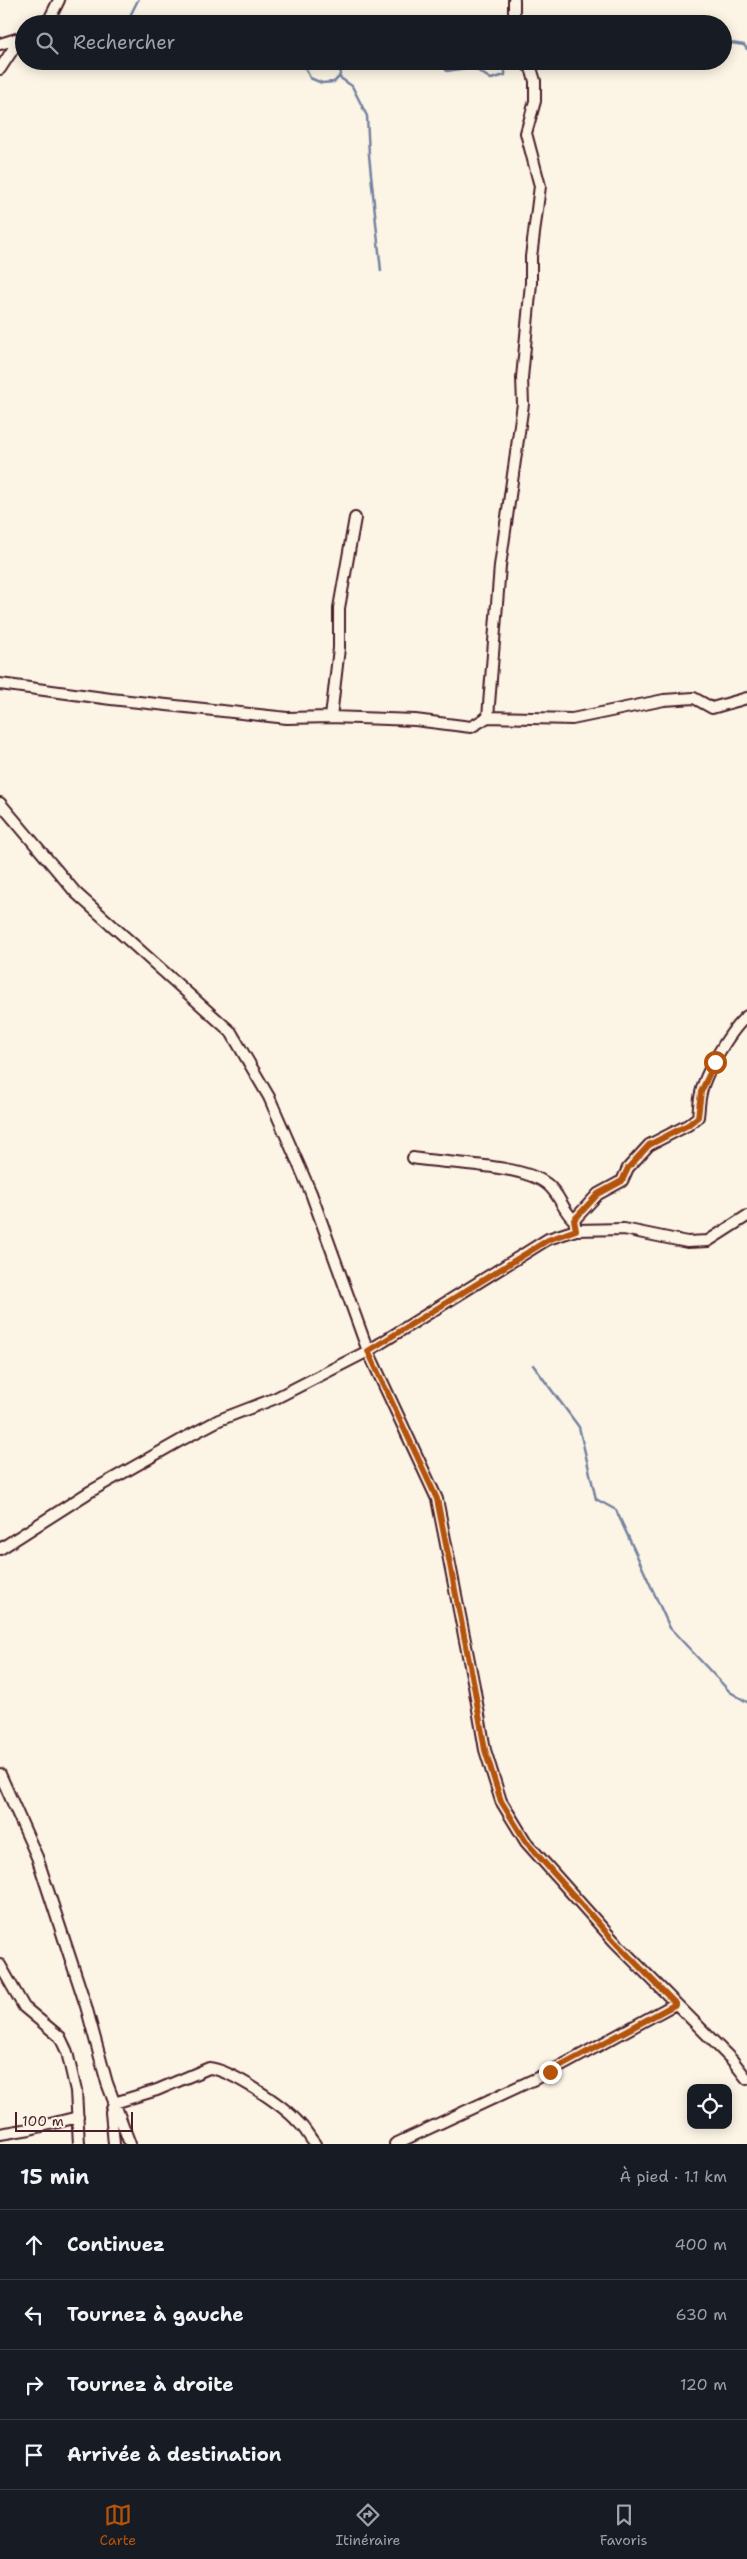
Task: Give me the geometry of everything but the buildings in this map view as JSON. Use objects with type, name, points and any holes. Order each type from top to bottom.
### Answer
[{"type":"street","points":[[52,15],[59,0]]},
{"type":"street","points":[[514,0],[514,15]]},
{"type":"street","points":[[0,44],[15,39]]},
{"type":"street","points":[[0,69],[15,48]]},
{"type":"street","points":[[488,717],[500,566],[522,410],[522,378],[531,283],[531,257],[540,186],[526,133],[535,101],[535,81],[532,70]]},
{"type":"street","points":[[331,716],[339,648],[339,608],[354,518]]},
{"type":"street","points":[[0,684],[232,713],[287,718],[331,716],[415,720],[471,727],[488,717],[572,719],[664,700],[694,698],[712,708],[747,698]]},
{"type":"street","points":[[0,804],[76,893],[231,1032],[269,1097],[311,1193],[368,1351],[437,1499],[485,1750],[501,1801],[526,1842],[614,1941],[733,2061],[747,2079]]},
{"type":"street","points":[[0,1549],[91,1491],[183,1439],[219,1420],[276,1398],[368,1351],[575,1225],[598,1194],[622,1181],[628,1168],[649,1145],[688,1125],[698,1117],[701,1092],[708,1075],[727,1042],[747,1016]]},
{"type":"street","points":[[413,1158],[480,1165],[536,1176],[558,1194],[567,1214],[575,1225],[624,1229],[687,1242],[708,1241],[747,1216]]},
{"type":"street","points":[[0,1774],[40,1865],[86,2006],[106,2083],[130,2144]]},
{"type":"street","points":[[0,1965],[24,2007],[60,2036],[64,2044],[73,2072],[79,2144]]},
{"type":"street","points":[[395,2144],[550,2072],[676,2004]]},
{"type":"street","points":[[114,2103],[173,2084],[200,2070],[216,2068],[283,2107],[299,2122],[315,2144]]},
{"type":"street","points":[[114,2103],[111,2112],[114,2144]]},
{"type":"street","points":[[0,2134],[30,2129],[78,2117]]},
{"type":"waterway","points":[[131,15],[138,0]]},
{"type":"waterway","points":[[732,43],[744,45],[747,49]]},
{"type":"waterway","points":[[306,70],[310,78],[322,83],[334,82],[339,77],[342,70]]},
{"type":"waterway","points":[[446,70],[453,70]]},
{"type":"waterway","points":[[477,70],[491,79],[505,75],[505,70]]},
{"type":"waterway","points":[[339,77],[352,86],[367,116],[369,155],[381,271]]},
{"type":"waterway","points":[[533,1365],[579,1427],[596,1499],[616,1510],[670,1628],[730,1692],[747,1702]]},
{"type":"route","points":[[550,2072],[676,2004],[614,1941],[526,1842],[501,1801],[485,1750],[437,1499],[368,1351],[548,1240],[576,1230],[574,1220],[598,1194],[622,1181],[628,1168],[638,1155],[661,1137],[688,1125],[698,1117],[701,1092],[715,1062]]}]
